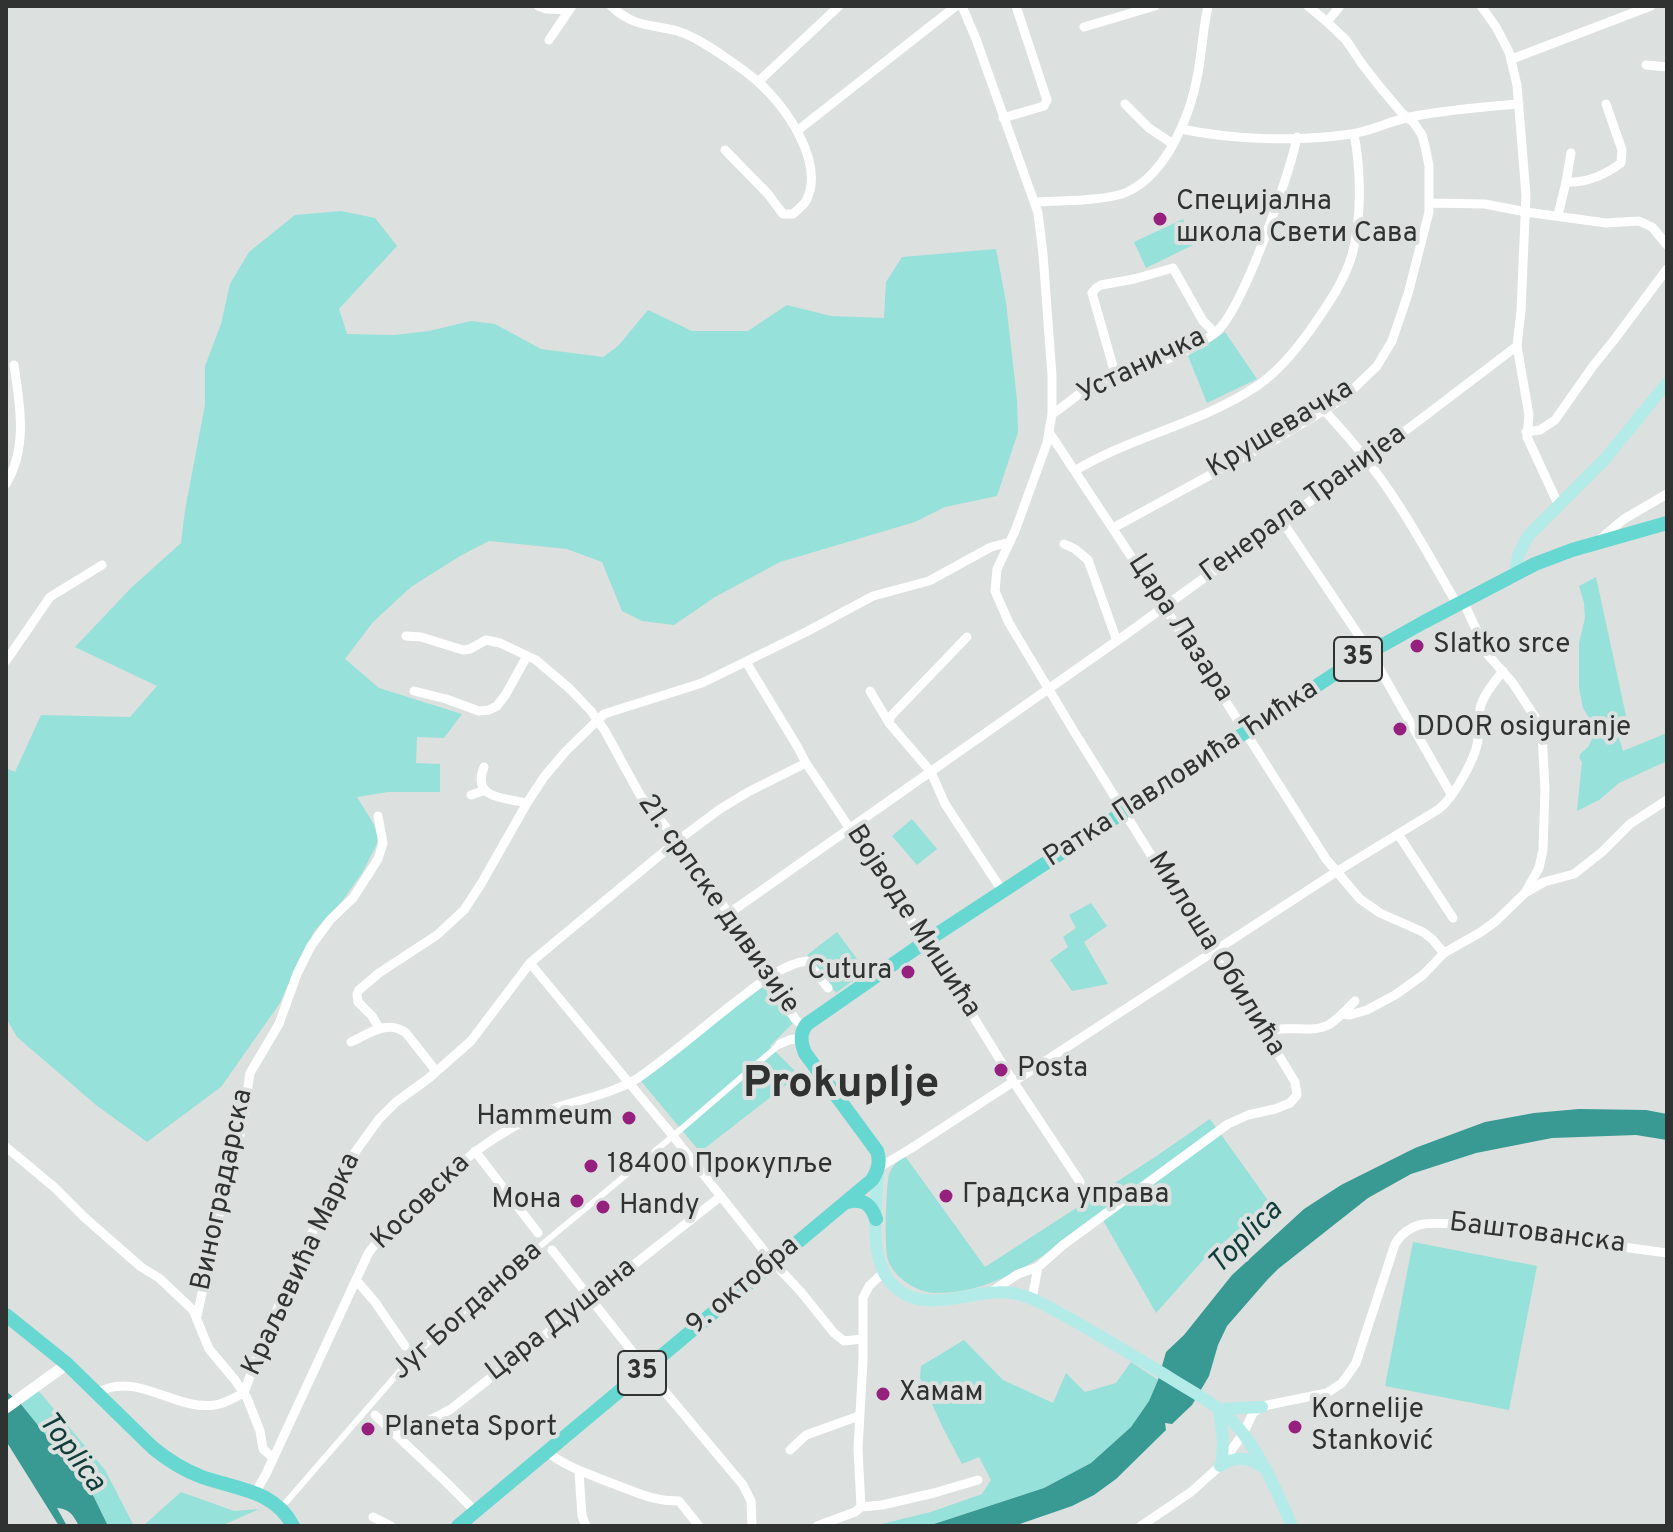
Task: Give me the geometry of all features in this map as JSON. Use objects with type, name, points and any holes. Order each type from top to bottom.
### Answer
[{"type":"main road","points":[[1515,573],[1523,542],[1605,459],[1667,383]]},
{"type":"main road","name":"Ратка Павловића Ћићка","points":[[802,1033],[816,1016],[925,942],[1370,652],[1515,573],[1553,557],[1667,523]]},
{"type":"main road","name":"21. српске дивизије","points":[[802,1033],[803,1049],[809,1059],[876,1148],[878,1168]]},
{"type":"main road","points":[[878,1168],[877,1255],[883,1273],[899,1291],[910,1297],[939,1301],[991,1292],[1011,1293],[1032,1299],[1125,1350],[1230,1418],[1264,1468],[1292,1526]]},
{"type":"main road","name":"9. октобра","points":[[458,1526],[847,1202],[872,1180],[878,1168]]},
{"type":"main road","points":[[847,1202],[860,1200],[867,1203],[876,1219]]},
{"type":"main road","points":[[6,1315],[67,1364],[174,1465],[255,1493],[286,1519]]},
{"type":"main road","points":[[1217,1408],[1262,1407]]},
{"type":"main road","points":[[1217,1408],[1223,1440],[1221,1464],[1244,1458],[1264,1468]]},
{"type":"street","points":[[538,6],[546,9],[570,8]]},
{"type":"street","points":[[611,6],[622,17],[636,23],[682,32],[695,38],[758,82],[789,117],[801,138],[810,167],[811,185],[806,202],[793,214],[783,214],[725,150]]},
{"type":"street","points":[[797,131],[959,6]]},
{"type":"street","name":"Милоша Обилића","points":[[959,6],[973,31],[1035,202],[1048,315],[1053,395],[1049,432],[1030,494],[995,574],[995,591],[1009,623],[1048,688],[1212,953],[1293,1077],[1297,1091],[1293,1101],[1228,1124],[1063,1245],[1038,1267]]},
{"type":"street","points":[[1003,118],[1044,106],[1047,100],[1016,6]]},
{"type":"street","points":[[1084,27],[1155,6]]},
{"type":"street","points":[[1035,202],[1069,201],[1127,192],[1158,167],[1181,129],[1196,80],[1208,6]]},
{"type":"street","name":"Крушевачка","points":[[1113,528],[1324,410],[1350,393],[1371,373],[1387,351],[1408,294],[1427,223],[1429,166],[1425,146],[1418,128],[1401,112],[1346,40],[1308,6]]},
{"type":"street","points":[[1327,22],[1340,6]]},
{"type":"street","points":[[1481,6],[1499,32],[1512,59],[1517,85],[1526,212],[1517,346],[1529,415],[1528,440],[1559,506]]},
{"type":"street","points":[[1512,59],[1651,6]]},
{"type":"street","points":[[758,82],[836,7]]},
{"type":"street","points":[[549,40],[570,8]]},
{"type":"street","points":[[1646,65],[1667,67]]},
{"type":"street","points":[[1125,104],[1149,128],[1173,144]]},
{"type":"street","points":[[1181,129],[1239,138],[1354,134],[1408,117],[1519,104]]},
{"type":"street","points":[[1566,182],[1576,183],[1604,174],[1621,163],[1622,150],[1606,104]]},
{"type":"street","points":[[1076,470],[1120,447],[1248,392],[1267,379],[1292,354],[1330,302],[1352,255],[1359,192],[1354,134]]},
{"type":"street","name":"Устаничка","points":[[1052,414],[1097,383],[1171,358],[1215,333],[1230,315],[1255,259],[1297,137]]},
{"type":"street","points":[[1558,215],[1571,153]]},
{"type":"street","points":[[1429,203],[1485,204],[1606,223],[1639,221],[1652,227],[1666,241]]},
{"type":"street","points":[[1116,377],[1092,293],[1101,285],[1173,268],[1203,321],[1215,333]]},
{"type":"street","points":[[1526,432],[1540,430],[1555,420],[1667,269]]},
{"type":"street","name":"Генерала Транијеа","points":[[728,914],[1117,641],[1367,460],[1517,346]]},
{"type":"street","points":[[6,484],[18,459],[19,402],[14,365]]},
{"type":"street","points":[[1324,410],[1367,460],[1460,603],[1490,658],[1503,671],[1535,717],[1543,738],[1543,850],[1539,868],[1525,893]]},
{"type":"street","name":"Цара Лазара","points":[[1049,432],[1336,872],[1365,903],[1423,932],[1444,953]]},
{"type":"street","points":[[1596,543],[1624,519],[1667,494]]},
{"type":"street","points":[[1282,521],[1370,652],[1451,794]]},
{"type":"street","points":[[379,1028],[358,1002],[359,990],[437,935],[464,910],[527,803],[558,760],[604,714],[693,687],[873,596],[929,581],[991,547],[1010,542]]},
{"type":"street","points":[[1064,544],[1088,560],[1117,641]]},
{"type":"street","points":[[6,661],[50,597],[102,565]]},
{"type":"street","name":"21. српске дивизије","points":[[406,636],[421,637],[463,650],[490,640],[504,644],[556,676],[585,705],[611,740],[640,795],[717,895],[802,1033]]},
{"type":"street","points":[[889,723],[890,717],[967,637]]},
{"type":"street","points":[[414,691],[479,711],[489,710],[497,706],[506,694],[527,656]]},
{"type":"street","name":"Војводе Мишића","points":[[746,662],[806,763],[1080,1182]]},
{"type":"street","points":[[878,1168],[1336,872],[1439,809],[1447,801],[1475,753],[1481,703],[1503,671]]},
{"type":"street","points":[[870,691],[889,723],[931,772],[945,804],[1003,892]]},
{"type":"street","name":"Краљевића Марка","points":[[97,1393],[118,1385],[134,1386],[210,1406],[244,1393],[262,1342],[329,1196],[346,1165],[379,1119],[477,1034],[530,963],[677,841],[734,799],[806,763]]},
{"type":"street","points":[[483,791],[484,767]]},
{"type":"street","points":[[471,795],[483,791],[527,803]]},
{"type":"street","points":[[1342,1014],[1367,1010],[1395,995],[1423,975],[1444,953],[1496,921],[1525,893],[1544,882],[1574,874],[1630,824],[1667,800]]},
{"type":"street","name":"Виноградарска","points":[[197,1316],[206,1275],[214,1256],[216,1226],[242,1127],[250,1073],[279,1024],[311,946],[330,920],[353,898],[378,859],[383,843],[378,816]]},
{"type":"street","points":[[1398,834],[1453,918]]},
{"type":"street","name":"Косовска","points":[[255,1493],[368,1254],[382,1236],[475,1151],[523,1121],[628,1083],[642,1075],[768,977],[807,961],[828,988]]},
{"type":"street","points":[[530,963],[838,1338],[844,1341],[862,1339]]},
{"type":"street","points":[[1264,1033],[1282,1027],[1321,1028],[1329,1025],[1355,1001]]},
{"type":"street","points":[[351,1042],[379,1028],[396,1027],[403,1030],[436,1071]]},
{"type":"street","points":[[780,1044],[802,1033]]},
{"type":"street","name":"Југ Богданова","points":[[286,1519],[413,1356],[780,1044]]},
{"type":"street","points":[[6,1147],[141,1267],[186,1302],[197,1316],[209,1349],[250,1403],[263,1449],[273,1458]]},
{"type":"street","points":[[475,1151],[538,1233]]},
{"type":"street","name":"Цара Душана","points":[[396,1435],[445,1413],[721,1196]]},
{"type":"street","name":"Баштованска","points":[[1262,1407],[1327,1393],[1337,1388],[1350,1374],[1395,1244],[1400,1235],[1414,1226],[1454,1224],[1667,1253]]},
{"type":"street","points":[[552,1250],[743,1485],[751,1501],[752,1526]]},
{"type":"street","points":[[991,1292],[1029,1268],[1038,1267],[1032,1299]]},
{"type":"street","points":[[861,1507],[858,1469],[863,1298],[883,1273]]},
{"type":"street","points":[[356,1280],[405,1346]]},
{"type":"street","points":[[6,1408],[67,1364]]},
{"type":"street","points":[[1141,1526],[1191,1492],[1221,1464],[1243,1434],[1253,1413],[1262,1407]]},
{"type":"street","points":[[375,1415],[475,1511]]},
{"type":"street","points":[[790,1450],[806,1435],[859,1416]]},
{"type":"street","points":[[547,1452],[579,1472],[652,1499],[679,1501],[697,1526]]},
{"type":"street","points":[[579,1472],[582,1516],[586,1526]]},
{"type":"street","points":[[817,1526],[861,1507],[918,1497],[978,1480]]},
{"type":"street","points":[[373,1517],[391,1526]]},
{"type":"shaded area","points":[[341,211],[375,218],[397,246],[339,309],[347,334],[394,335],[471,321],[495,324],[541,349],[603,357],[618,346],[648,310],[692,331],[748,331],[787,305],[831,316],[884,318],[886,282],[902,257],[996,249],[1006,302],[1018,432],[997,496],[945,507],[915,522],[780,562],[715,597],[674,625],[642,621],[622,611],[602,562],[567,549],[489,541],[411,587],[373,622],[345,659],[379,688],[462,714],[444,738],[417,737],[416,763],[440,764],[440,792],[388,792],[357,797],[378,838],[362,873],[343,900],[315,930],[280,1003],[221,1087],[147,1142],[96,1105],[17,1037],[6,1018],[6,768],[15,772],[41,715],[130,717],[157,686],[75,647],[131,588],[181,543],[205,405],[205,366],[221,324],[230,284],[249,252],[295,215]]},
{"type":"shaded area","points":[[1183,219],[1195,244],[1146,268],[1134,242]]},
{"type":"shaded area","points":[[1225,332],[1257,379],[1207,403],[1188,356]]},
{"type":"shaded area","points":[[1596,577],[1628,725],[1617,732],[1623,751],[1667,733],[1667,761],[1619,783],[1599,800],[1577,811],[1582,762],[1579,758],[1592,739],[1579,688],[1579,643],[1585,618],[1579,586]]},
{"type":"shaded area","points":[[912,819],[937,849],[917,865],[892,836]]},
{"type":"shaded area","points":[[1091,903],[1107,926],[1084,942],[1108,984],[1072,991],[1050,960],[1068,947],[1063,937],[1076,928],[1069,915]]},
{"type":"shaded area","points":[[837,932],[866,971],[836,993],[807,955]]},
{"type":"shaded area","points":[[764,984],[795,1021],[770,1046],[799,1075],[700,1152],[640,1080]]},
{"type":"shaded area","points":[[1579,1109],[1646,1110],[1667,1114],[1667,1140],[1636,1135],[1552,1138],[1476,1153],[1411,1174],[1368,1198],[1268,1279],[1227,1326],[1209,1376],[1192,1405],[1172,1424],[1165,1423],[1166,1430],[1116,1479],[1072,1506],[1014,1526],[928,1526],[1044,1488],[1091,1463],[1131,1427],[1149,1401],[1166,1352],[1184,1335],[1232,1275],[1304,1209],[1341,1185],[1415,1148],[1485,1122]]},
{"type":"shaded area","points":[[1210,1119],[1270,1203],[1205,1258],[1156,1313],[1100,1215],[1024,1268],[982,1286],[929,1292],[914,1287],[891,1267],[886,1244],[889,1174],[905,1156],[985,1267]]},
{"type":"shaded area","points":[[1413,1242],[1537,1266],[1509,1410],[1385,1386]]},
{"type":"shaded area","points":[[964,1340],[1003,1380],[1053,1403],[1066,1373],[1085,1392],[1116,1383],[1131,1362],[1158,1380],[1149,1401],[1131,1427],[1091,1463],[1044,1488],[928,1526],[874,1526],[931,1512],[982,1494],[991,1480],[979,1457],[962,1464],[920,1378],[921,1366]]},
{"type":"shaded area","points":[[38,1390],[105,1470],[134,1526],[108,1526],[91,1491],[20,1403]]},
{"type":"shaded area","points":[[6,1391],[20,1403],[91,1491],[108,1526],[79,1526],[71,1513],[57,1508],[67,1526],[59,1526],[6,1441]]},
{"type":"shaded area","points":[[181,1492],[234,1511],[259,1509],[221,1526],[143,1526]]},
{"type":"place","name":"Специјална школа Свети Сава","points":[[1160,219]]},
{"type":"place","name":"Slatko srce","points":[[1417,646]]},
{"type":"place","name":"DDOR osiguranje","points":[[1400,729]]},
{"type":"place","name":"Cutura","points":[[908,972]]},
{"type":"place","name":"Posta","points":[[1001,1070]]},
{"type":"place","name":"Hammeum","points":[[629,1118]]},
{"type":"place","name":"18400 Прокупље","points":[[591,1166]]},
{"type":"place","name":"Градска управа","points":[[946,1196]]},
{"type":"place","name":"Мона","points":[[577,1201]]},
{"type":"place","name":"Handy","points":[[603,1207]]},
{"type":"place","name":"Хамам","points":[[883,1394]]},
{"type":"place","name":"Kornelije Stanković","points":[[1295,1427]]},
{"type":"place","name":"Planeta Sport","points":[[368,1429]]},
{"type":"district","name":"Prokuplje","points":[[841,1087]]},
{"type":"water label","name":"Toplica","points":[[1247,1239]]},
{"type":"water label","name":"Toplica","points":[[70,1453]]}]
